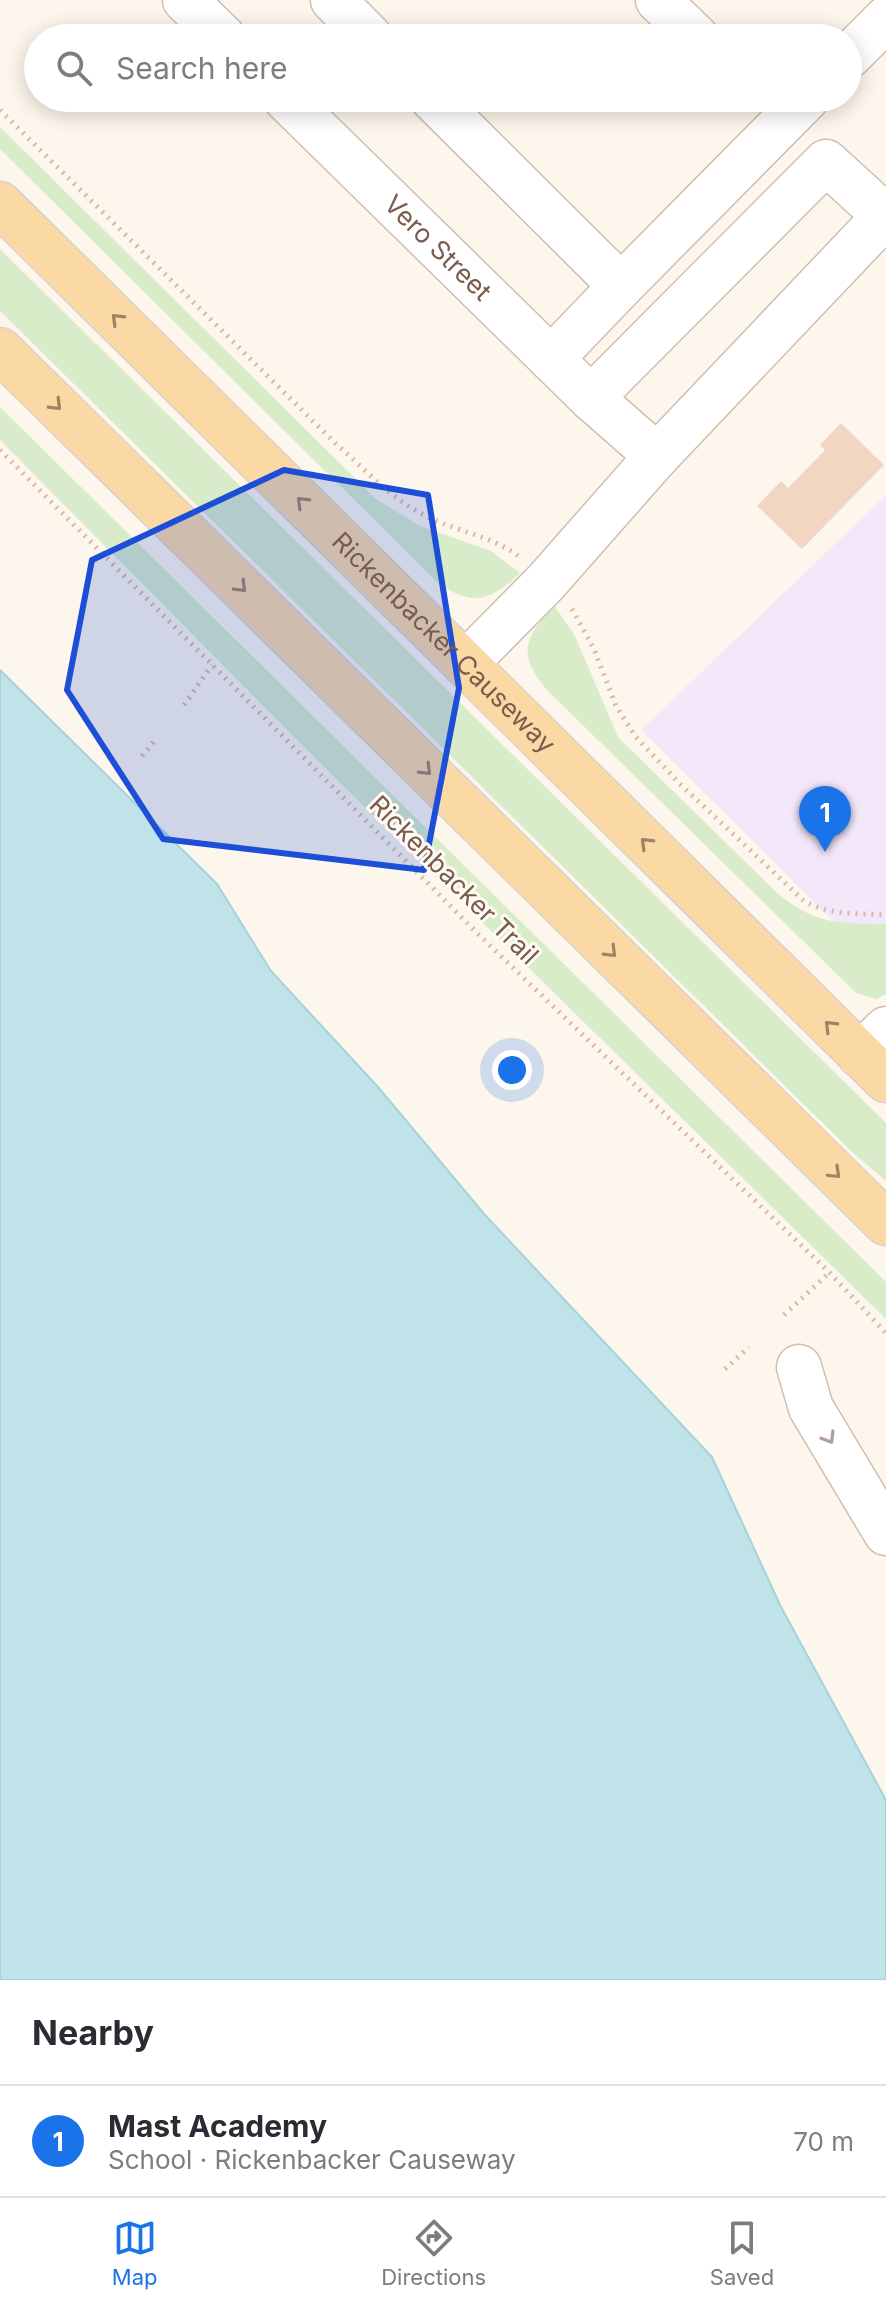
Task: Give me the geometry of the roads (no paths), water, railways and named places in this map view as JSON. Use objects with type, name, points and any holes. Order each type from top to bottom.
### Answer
[{"type":"main road","name":"Rickenbacker Causeway","points":[[0,204],[465,664],[877,1055]]},
{"type":"main road","points":[[0,350],[886,1223]]},
{"type":"lane","points":[[185,0],[210,24]]},
{"type":"lane","points":[[333,0],[357,24]]},
{"type":"lane","points":[[658,0],[683,24]]},
{"type":"lane","points":[[862,43],[886,19]]},
{"type":"lane","name":"Vero Street","points":[[299,112],[591,398],[657,456]]},
{"type":"lane","points":[[446,112],[621,286]]},
{"type":"lane","points":[[551,359],[778,112]]},
{"type":"lane","points":[[465,664],[546,582],[657,456],[885,216],[826,162],[788,112]]},
{"type":"lane","points":[[591,398],[826,162]]},
{"type":"lane","points":[[799,1367],[811,1408],[886,1533]]},
{"type":"water","points":[[0,670],[217,884],[271,971],[378,1087],[485,1215],[712,1457],[781,1607],[886,1800],[886,1980],[0,1980]]},
{"type":"place","name":"Mast Academy","points":[[825,852]]}]
